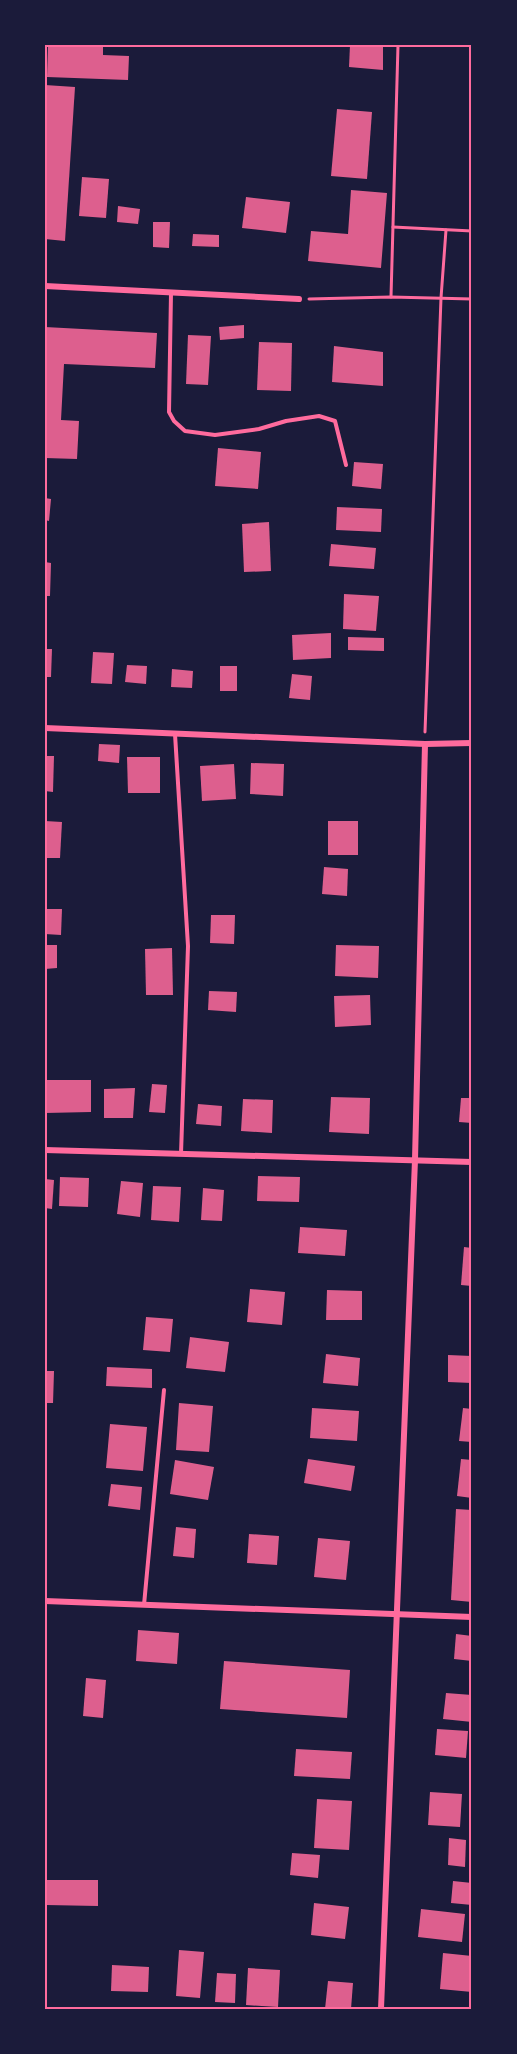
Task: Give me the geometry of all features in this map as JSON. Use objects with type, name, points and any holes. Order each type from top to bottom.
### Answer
[{"type":"street","points":[[45,286],[299,299]]},
{"type":"street","points":[[45,728],[425,744],[472,743]]},
{"type":"street","points":[[381,2009],[416,1160],[425,744]]},
{"type":"street","points":[[45,1150],[472,1162]]},
{"type":"street","points":[[45,1601],[472,1617]]},
{"type":"lane","points":[[171,293],[169,412],[174,421],[185,431],[215,435],[259,429],[286,421],[319,416],[335,421],[346,465]]},
{"type":"lane","points":[[176,733],[188,946],[181,1154]]},
{"type":"lane","points":[[144,1605],[164,1390]]},
{"type":"path","points":[[391,297],[398,45]]},
{"type":"path","points":[[393,227],[472,231]]},
{"type":"path","points":[[425,744],[441,298],[446,230]]},
{"type":"path","points":[[299,299],[391,297],[472,299]]},
{"type":"building","points":[[48,45],[103,47],[103,55],[129,56],[128,80],[47,77]]},
{"type":"building","points":[[350,45],[383,45],[383,70],[349,67]]},
{"type":"building","points":[[45,85],[75,87],[65,241],[45,239]]},
{"type":"building","points":[[337,109],[372,112],[367,179],[331,176]]},
{"type":"building","points":[[82,177],[109,179],[106,218],[79,216]]},
{"type":"building","points":[[351,190],[387,193],[381,268],[308,261],[311,231],[348,234]]},
{"type":"building","points":[[246,197],[290,202],[286,233],[242,228]]},
{"type":"building","points":[[118,206],[140,209],[138,224],[117,222]]},
{"type":"building","points":[[153,222],[170,222],[169,248],[153,247]]},
{"type":"building","points":[[193,234],[219,235],[219,247],[192,246]]},
{"type":"building","points":[[244,325],[244,338],[220,340],[219,327]]},
{"type":"building","points":[[45,327],[157,333],[155,368],[64,364],[61,420],[79,421],[77,459],[45,458]]},
{"type":"building","points":[[188,335],[211,336],[208,385],[186,384]]},
{"type":"building","points":[[259,342],[292,343],[291,391],[257,390]]},
{"type":"building","points":[[334,346],[383,352],[383,386],[332,382]]},
{"type":"building","points":[[218,448],[261,452],[258,489],[215,486]]},
{"type":"building","points":[[354,462],[383,464],[381,489],[352,486]]},
{"type":"building","points":[[45,498],[51,499],[49,521],[45,520]]},
{"type":"building","points":[[337,507],[382,509],[381,532],[336,530]]},
{"type":"building","points":[[269,522],[271,571],[244,572],[242,524]]},
{"type":"building","points":[[331,544],[376,548],[374,569],[329,566]]},
{"type":"building","points":[[45,562],[51,563],[50,596],[45,596]]},
{"type":"building","points":[[344,594],[379,596],[376,631],[343,629]]},
{"type":"building","points":[[331,633],[331,658],[293,660],[292,635]]},
{"type":"building","points":[[348,637],[384,638],[384,651],[348,650]]},
{"type":"building","points":[[45,649],[52,649],[51,677],[45,677]]},
{"type":"building","points":[[93,652],[114,653],[112,684],[91,683]]},
{"type":"building","points":[[127,665],[147,666],[146,684],[125,682]]},
{"type":"building","points":[[220,666],[237,666],[237,691],[220,691]]},
{"type":"building","points":[[172,669],[193,671],[192,688],[171,687]]},
{"type":"building","points":[[292,674],[312,676],[310,700],[289,698]]},
{"type":"building","points":[[99,744],[120,745],[119,763],[98,761]]},
{"type":"building","points":[[45,756],[54,756],[53,792],[45,791]]},
{"type":"building","points":[[127,757],[160,757],[160,793],[128,793]]},
{"type":"building","points":[[251,763],[284,764],[283,796],[250,794]]},
{"type":"building","points":[[234,764],[236,799],[202,801],[200,766]]},
{"type":"building","points":[[45,821],[62,822],[60,858],[45,858]]},
{"type":"building","points":[[328,821],[358,821],[358,855],[328,855]]},
{"type":"building","points":[[324,867],[348,869],[347,896],[322,894]]},
{"type":"building","points":[[45,909],[62,909],[61,935],[45,934]]},
{"type":"building","points":[[211,915],[235,915],[234,944],[210,943]]},
{"type":"building","points":[[45,945],[57,945],[57,968],[45,969]]},
{"type":"building","points":[[336,945],[379,946],[378,978],[335,976]]},
{"type":"building","points":[[172,948],[173,995],[146,995],[145,949]]},
{"type":"building","points":[[45,984],[47,984],[47,1009],[45,1009]]},
{"type":"building","points":[[209,991],[237,992],[236,1012],[208,1010]]},
{"type":"building","points":[[370,995],[371,1025],[335,1027],[334,996]]},
{"type":"building","points":[[45,1080],[91,1080],[91,1112],[45,1113]]},
{"type":"building","points":[[152,1084],[167,1085],[165,1113],[149,1112]]},
{"type":"building","points":[[135,1088],[133,1118],[104,1118],[104,1089]]},
{"type":"building","points":[[331,1097],[370,1098],[369,1134],[329,1132]]},
{"type":"building","points":[[461,1098],[472,1098],[472,1123],[459,1122]]},
{"type":"building","points":[[243,1099],[273,1100],[272,1133],[241,1131]]},
{"type":"building","points":[[198,1104],[222,1106],[221,1126],[196,1124]]},
{"type":"building","points":[[258,1176],[300,1177],[299,1202],[257,1201]]},
{"type":"building","points":[[60,1177],[89,1178],[88,1207],[59,1206]]},
{"type":"building","points":[[45,1179],[54,1180],[52,1209],[45,1208]]},
{"type":"building","points":[[121,1181],[143,1183],[140,1217],[117,1214]]},
{"type":"building","points":[[153,1186],[181,1187],[179,1222],[151,1220]]},
{"type":"building","points":[[203,1188],[224,1190],[222,1221],[201,1220]]},
{"type":"building","points":[[300,1227],[347,1230],[345,1256],[298,1253]]},
{"type":"building","points":[[464,1247],[472,1248],[472,1286],[461,1285]]},
{"type":"building","points":[[250,1289],[285,1292],[282,1325],[247,1322]]},
{"type":"building","points":[[327,1290],[362,1291],[362,1320],[326,1320]]},
{"type":"building","points":[[146,1317],[173,1319],[170,1352],[143,1350]]},
{"type":"building","points":[[190,1337],[229,1342],[225,1372],[186,1368]]},
{"type":"building","points":[[326,1354],[360,1358],[358,1386],[323,1383]]},
{"type":"building","points":[[448,1355],[472,1356],[472,1383],[448,1382]]},
{"type":"building","points":[[107,1367],[152,1369],[152,1388],[106,1386]]},
{"type":"building","points":[[45,1371],[54,1371],[53,1403],[45,1403]]},
{"type":"building","points":[[179,1403],[213,1406],[209,1452],[176,1450]]},
{"type":"building","points":[[312,1408],[359,1411],[357,1441],[310,1438]]},
{"type":"building","points":[[463,1408],[472,1409],[472,1442],[459,1441]]},
{"type":"building","points":[[110,1424],[147,1427],[143,1471],[106,1468]]},
{"type":"building","points":[[308,1459],[355,1466],[351,1491],[304,1483]]},
{"type":"building","points":[[461,1459],[472,1460],[472,1498],[457,1496]]},
{"type":"building","points":[[175,1460],[214,1467],[208,1500],[170,1494]]},
{"type":"building","points":[[111,1484],[142,1487],[140,1510],[108,1506]]},
{"type":"building","points":[[456,1509],[472,1510],[472,1602],[451,1600]]},
{"type":"building","points":[[176,1527],[196,1529],[194,1558],[173,1556]]},
{"type":"building","points":[[249,1534],[279,1536],[277,1565],[247,1563]]},
{"type":"building","points":[[318,1538],[350,1541],[346,1580],[314,1577]]},
{"type":"building","points":[[138,1630],[179,1633],[177,1664],[136,1661]]},
{"type":"building","points":[[456,1634],[472,1636],[472,1661],[454,1659]]},
{"type":"building","points":[[224,1661],[350,1670],[347,1718],[220,1709]]},
{"type":"building","points":[[86,1678],[106,1680],[103,1718],[83,1716]]},
{"type":"building","points":[[446,1693],[472,1695],[472,1722],[443,1719]]},
{"type":"building","points":[[437,1729],[468,1731],[466,1758],[435,1755]]},
{"type":"building","points":[[296,1749],[352,1752],[350,1779],[294,1776]]},
{"type":"building","points":[[430,1792],[462,1794],[460,1827],[428,1825]]},
{"type":"building","points":[[317,1799],[352,1801],[349,1850],[314,1848]]},
{"type":"building","points":[[449,1838],[466,1840],[465,1867],[448,1865]]},
{"type":"building","points":[[292,1853],[320,1855],[318,1878],[290,1875]]},
{"type":"building","points":[[46,1880],[98,1880],[98,1906],[46,1905]]},
{"type":"building","points":[[453,1881],[472,1883],[472,1905],[451,1903]]},
{"type":"building","points":[[314,1903],[349,1907],[345,1939],[311,1935]]},
{"type":"building","points":[[421,1909],[465,1914],[462,1942],[418,1937]]},
{"type":"building","points":[[179,1950],[204,1952],[200,1998],[176,1996]]},
{"type":"building","points":[[443,1953],[472,1956],[472,1992],[440,1989]]},
{"type":"building","points":[[112,1965],[149,1967],[148,1992],[111,1991]]},
{"type":"building","points":[[248,1968],[280,1970],[278,2007],[246,2005]]},
{"type":"building","points":[[217,1973],[236,1974],[235,2003],[215,2002]]},
{"type":"building","points":[[328,1981],[353,1983],[351,2009],[325,2009]]}]
